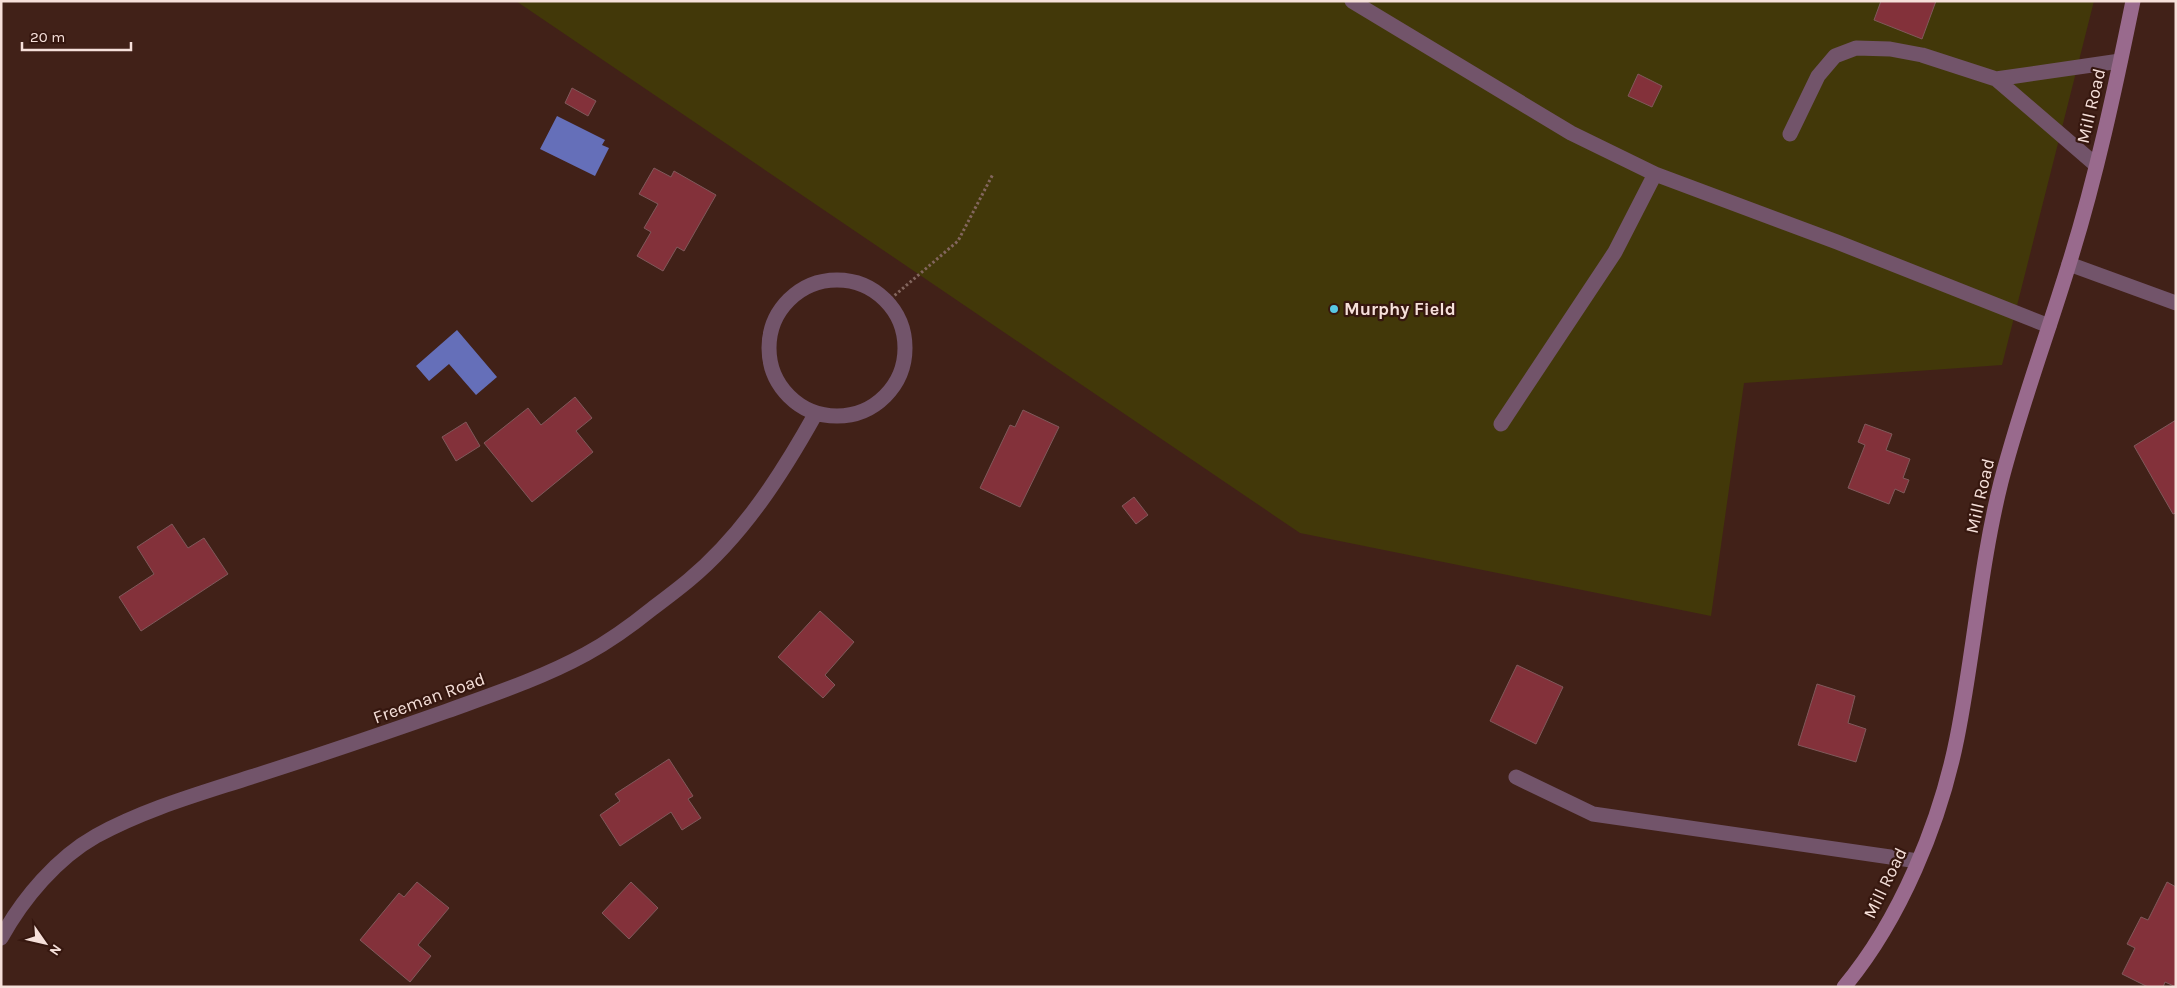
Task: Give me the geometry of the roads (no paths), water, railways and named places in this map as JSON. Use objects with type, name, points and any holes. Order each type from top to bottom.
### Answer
[{"type":"main road","name":"Mill Road","points":[[1844,987],[1878,938],[1900,900],[1918,861],[1938,806],[1957,739],[1993,517],[2010,450],[2069,264],[2096,165],[2133,1]]},
{"type":"street","points":[[1352,1],[1571,133],[1656,174],[1837,242],[2049,326]]},
{"type":"street","points":[[1790,134],[1818,76],[1828,62],[1845,51],[1870,48],[1922,55],[1996,79],[2096,165]]},
{"type":"street","points":[[1996,79],[2120,61]]},
{"type":"street","points":[[1501,424],[1615,252],[1656,174]]},
{"type":"street","points":[[2069,264],[2176,303]]},
{"type":"street","points":[[842,280],[858,283],[873,290],[887,302],[896,314],[902,328],[905,347],[902,368],[891,390],[874,405],[854,414],[836,416],[816,413],[800,406],[789,397],[780,385],[773,370],[769,356],[770,336],[775,320],[782,308],[795,295],[811,285],[826,281],[842,280]]},
{"type":"street","name":"Freeman Road","points":[[1,938],[14,915],[48,875],[96,836],[152,810],[368,739],[526,682],[588,653],[626,629],[690,580],[726,543],[778,478],[816,413]]},
{"type":"street","points":[[1516,777],[1593,814],[1918,861]]},
{"type":"water","points":[[557,116],[605,140],[602,145],[609,148],[595,176],[540,149]]},
{"type":"water","points":[[457,330],[497,377],[476,395],[449,364],[429,381],[416,366]]},
{"type":"place","name":"Murphy Field","points":[[1334,309]]}]
